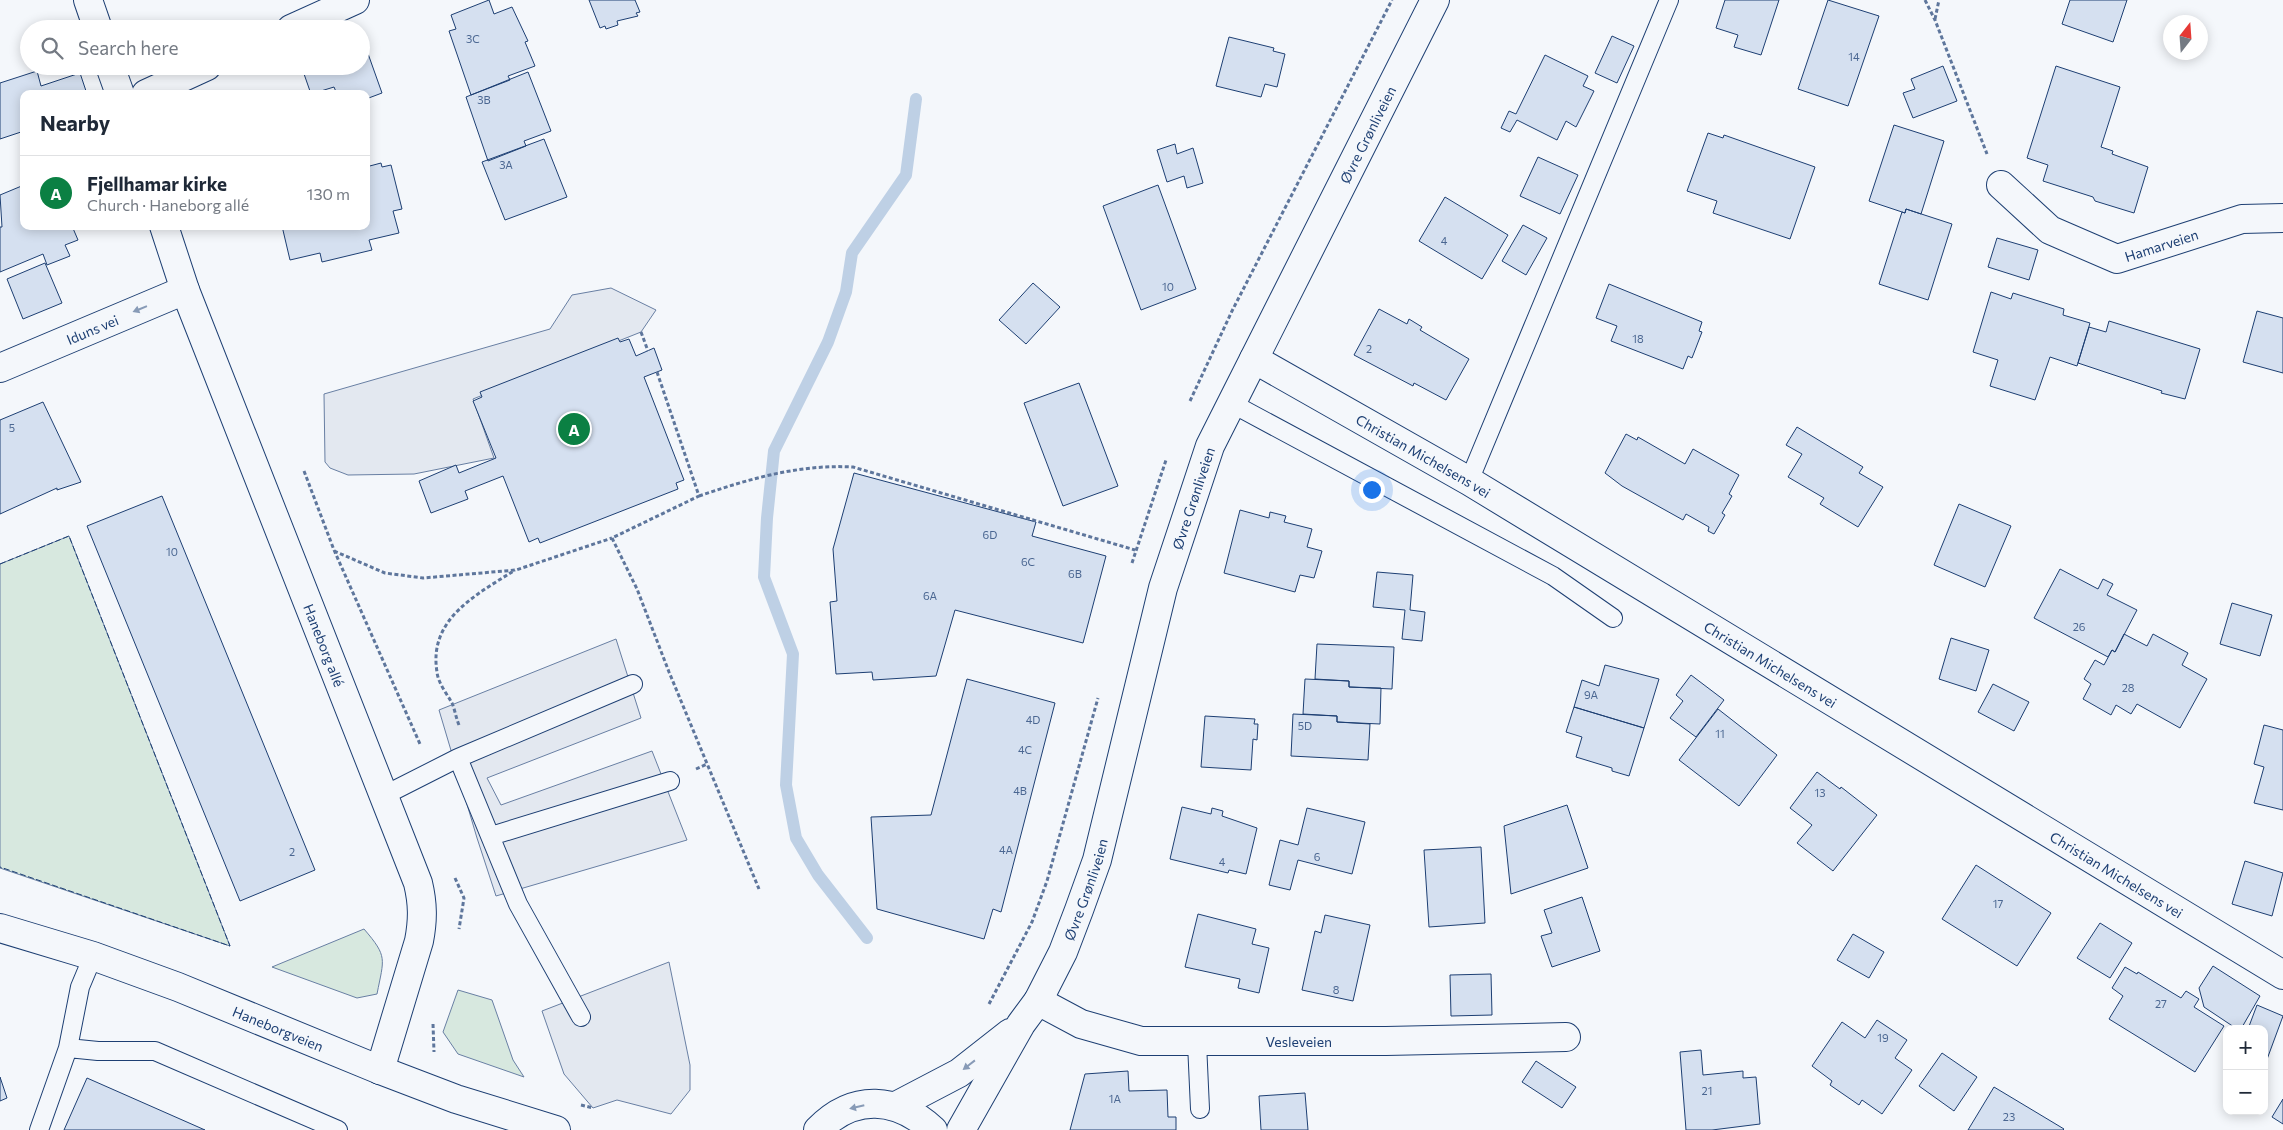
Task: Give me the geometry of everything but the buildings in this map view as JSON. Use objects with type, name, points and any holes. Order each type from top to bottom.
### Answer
[{"type":"street","points":[[88,0],[95,20]]},
{"type":"street","points":[[310,20],[355,0]]},
{"type":"street","name":"Øvre Grønliveien","points":[[961,1130],[1021,1024],[1038,1001],[1063,952],[1096,860],[1163,588],[1210,446],[1435,0]]},
{"type":"street","points":[[113,75],[119,90]]},
{"type":"street","points":[[155,90],[187,75]]},
{"type":"street","name":"Hamarveien","points":[[2002,185],[2050,230],[2118,259],[2242,219],[2283,218]]},
{"type":"street","name":"Haneborg allé","points":[[165,230],[185,290],[418,883],[423,921],[417,948],[380,1070]]},
{"type":"street","name":"Iduns vei","points":[[0,368],[185,290]]},
{"type":"street","name":"Christian Michelsens vei","points":[[1254,359],[1469,481],[2283,976]]},
{"type":"street","name":"Haneborgveien","points":[[0,928],[93,956],[178,986],[380,1070],[456,1099],[556,1130]]},
{"type":"street","name":"Vesleveien","points":[[1038,1001],[1081,1024],[1141,1041],[1197,1043],[1566,1037]]},
{"type":"street","name":"Øvre Grønliveien","points":[[896,1106],[959,1073],[1021,1024]]},
{"type":"street","points":[[818,1130],[829,1119],[850,1108],[873,1103],[896,1106],[918,1116],[933,1130]]},
{"type":"lane","points":[[1469,481],[1669,0]]},
{"type":"lane","points":[[1231,403],[1553,576],[1613,618]]},
{"type":"lane","points":[[383,796],[463,755],[633,684]]},
{"type":"lane","points":[[463,755],[491,836],[518,904],[581,1017]]},
{"type":"lane","points":[[491,836],[670,781]]},
{"type":"lane","points":[[39,1130],[68,1048],[80,986],[93,956]]},
{"type":"lane","points":[[1197,1043],[1200,1109]]},
{"type":"lane","points":[[68,1048],[98,1051],[155,1050],[338,1130]]},
{"type":"path","points":[[1924,0],[1935,20],[1981,142],[2002,185]]},
{"type":"path","points":[[1935,20],[1939,0]]},
{"type":"path","points":[[641,332],[648,351]]},
{"type":"path","points":[[657,372],[698,496]]},
{"type":"path","points":[[334,550],[385,573],[423,578],[516,570],[612,538],[698,496],[753,478],[790,470],[824,466],[853,467],[1135,550]]},
{"type":"path","points":[[304,471],[334,550],[432,771]]},
{"type":"path","points":[[612,538],[638,590],[669,672],[759,889]]},
{"type":"path","points":[[463,755],[452,705],[437,674],[437,649],[446,624],[463,604],[516,570]]},
{"type":"path","points":[[452,872],[464,898],[458,932]]},
{"type":"path","points":[[432,1020],[433,1051],[439,1057]]},
{"type":"path","points":[[578,1104],[593,1108]]},
{"type":"shaded area","points":[[611,288],[656,310],[641,332],[473,399],[494,458],[414,474],[348,475],[330,468],[325,462],[324,394],[550,329],[572,295]]},
{"type":"shaded area","points":[[69,536],[230,946],[0,868],[0,564]]},
{"type":"shaded area","points":[[616,639],[641,718],[487,778],[501,805],[652,751],[687,840],[496,896],[439,710]]},
{"type":"shaded area","points":[[364,929],[381,952],[382,965],[377,994],[357,998],[272,967]]},
{"type":"shaded area","points":[[669,962],[690,1065],[690,1090],[671,1114],[617,1100],[593,1108],[564,1074],[542,1011]]},
{"type":"shaded area","points":[[458,990],[492,1000],[513,1060],[524,1077],[458,1054],[443,1032]]},
{"type":"waterway","points":[[867,938],[818,875],[796,838],[786,785],[793,654],[764,577],[767,518],[774,451],[828,342],[846,292],[852,253],[906,175],[916,99]]},
{"type":"fence","points":[[0,564],[69,536],[230,946],[0,867]]},
{"type":"place","name":"Fjellhamar kirke","points":[[574,429]]}]
